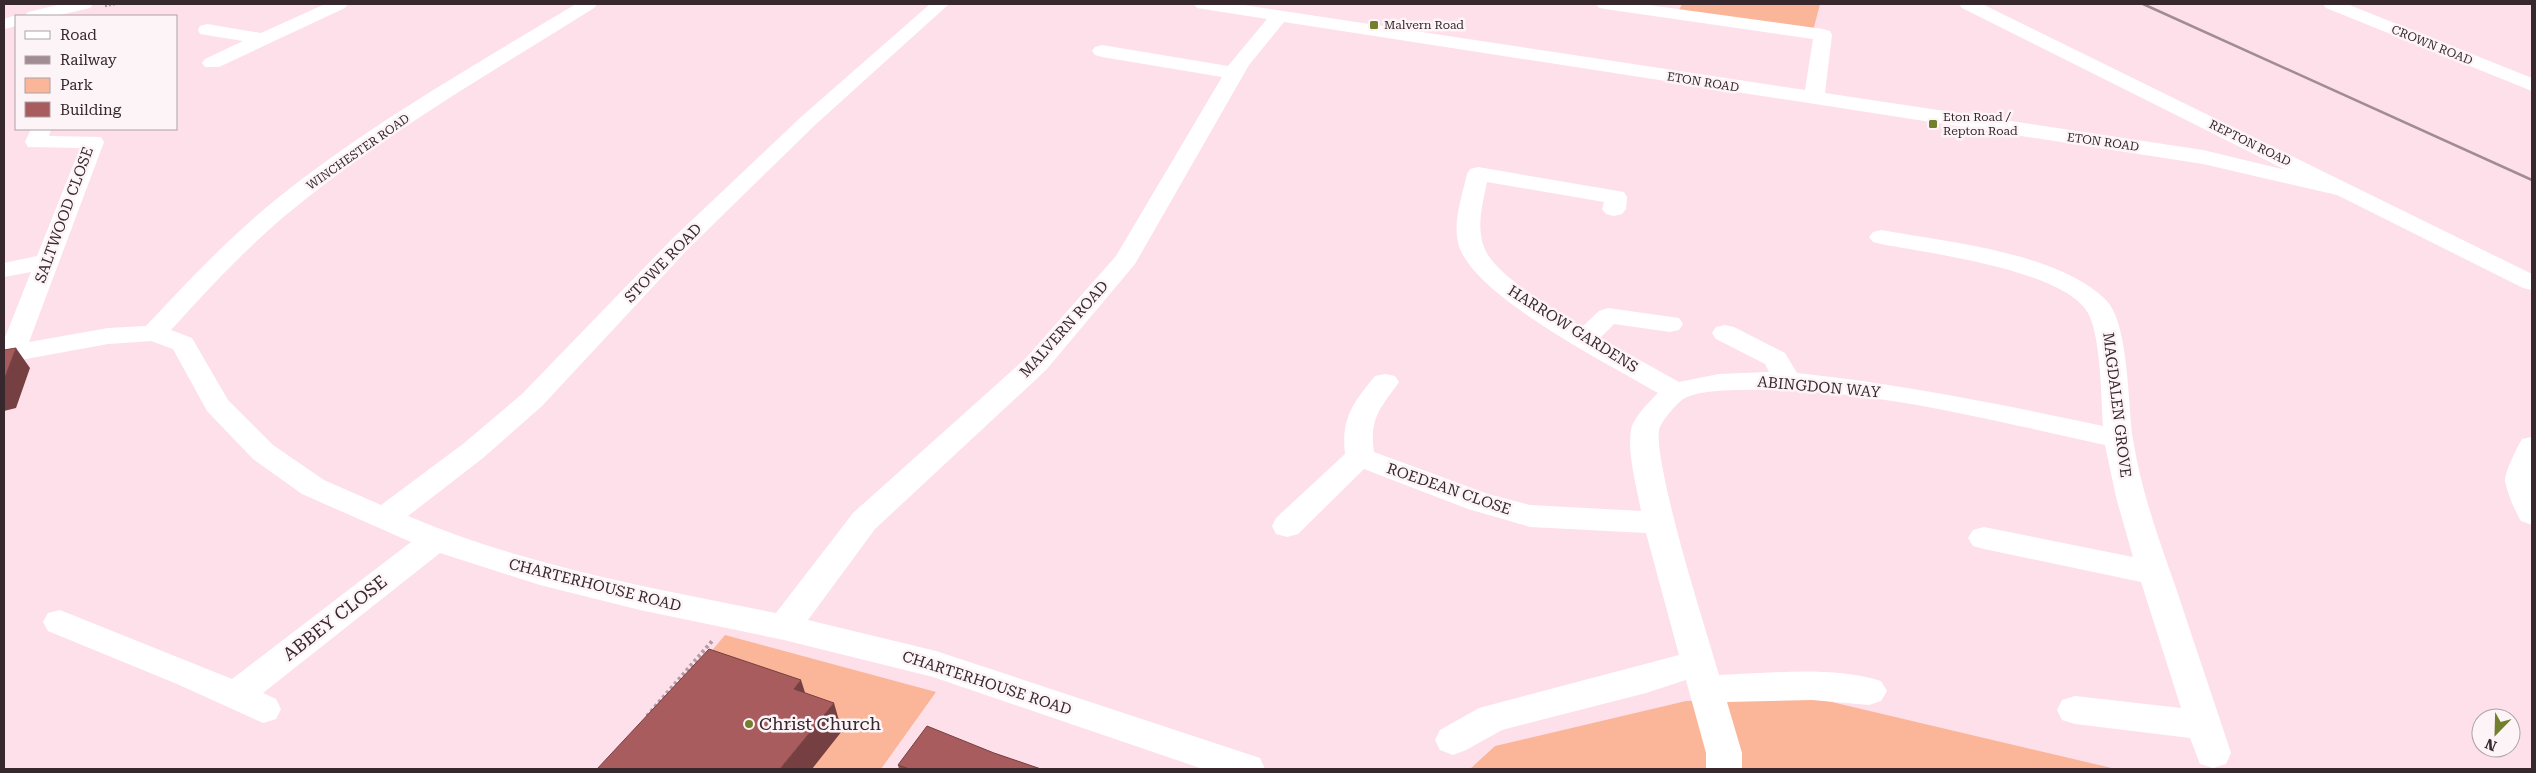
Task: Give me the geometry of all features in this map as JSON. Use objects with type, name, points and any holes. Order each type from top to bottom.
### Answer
[{"type":"street","points":[[38,15],[84,4]]},
{"type":"street","points":[[212,63],[339,4]]},
{"type":"street","name":"WINCHESTER ROAD","points":[[154,333],[236,246],[285,204],[374,138],[588,4]]},
{"type":"street","name":"STOWE ROAD","points":[[383,519],[473,451],[532,400],[680,244],[808,121],[940,4]]},
{"type":"street","name":"ETON ROAD","points":[[1202,4],[2203,157],[2348,191]]},
{"type":"street","points":[[1605,4],[1823,35],[1814,99]]},
{"type":"street","name":"REPTON ROAD","points":[[1968,4],[2532,283]]},
{"type":"street","name":"CROWN ROAD","points":[[2332,4],[2532,86]]},
{"type":"street","name":"MALVERN ROAD","points":[[784,627],[864,521],[1036,364],[1126,259],[1234,73],[1279,16]]},
{"type":"street","points":[[207,30],[262,39]]},
{"type":"street","points":[[1102,51],[1234,73]]},
{"type":"street","name":"SALTWOOD CLOSE","points":[[8,354],[47,261],[93,142],[36,142],[41,130]]},
{"type":"street","name":"ETON ROAD","points":[[2203,157],[2252,144]]},
{"type":"street","name":"HARROW GARDENS","points":[[1614,209],[1616,197],[1478,174],[1468,225],[1472,250],[1488,274],[1522,301],[1675,391]]},
{"type":"street","name":"MAGDALEN GROVE","points":[[1881,237],[2043,273],[2080,290],[2099,308],[2107,326],[2119,439],[2129,494],[2208,739],[2075,710]]},
{"type":"street","points":[[4,270],[47,261]]},
{"type":"street","points":[[1585,338],[1608,316],[1670,324]]},
{"type":"street","name":"CHARTERHOUSE ROAD","points":[[8,354],[108,336],[154,333],[183,344],[217,405],[262,452],[313,487],[435,540],[549,576],[640,598],[784,627],[936,664],[1247,769]]},
{"type":"street","points":[[1725,333],[1776,359],[1787,381]]},
{"type":"street","name":"ABINGDON WAY","points":[[1675,391],[1720,382],[1787,381],[1869,389],[1960,404],[2119,439]]},
{"type":"street","points":[[1287,526],[1349,467],[1356,431],[1363,410],[1385,382]]},
{"type":"street","points":[[1675,391],[1657,410],[1646,429],[1648,470],[1659,523],[1724,753],[1724,769]]},
{"type":"street","points":[[2532,446],[2520,480],[2532,514]]},
{"type":"street","name":"ROEDEAN CLOSE","points":[[1349,467],[1530,516],[1659,523]]},
{"type":"street","points":[[1984,538],[2154,573]]},
{"type":"street","name":"ABBEY CLOSE","points":[[60,622],[189,674],[249,702],[435,540]]},
{"type":"street","points":[[1453,740],[1492,718],[1646,679],[1702,676],[1869,691]]},
{"type":"path","points":[[644,718],[733,617]]},
{"type":"green space","points":[[1682,4],[1820,4],[1813,31],[1679,10]]},
{"type":"green space","points":[[725,635],[936,692],[881,769],[612,769]]},
{"type":"green space","points":[[1819,699],[2116,769],[1470,769],[1495,746],[1686,701]]},
{"type":"building","points":[[16,348],[4,380],[4,350]]},
{"type":"building","name":"Christ Church","points":[[709,649],[801,680],[794,689],[834,703],[780,769],[597,769]]},
{"type":"building","points":[[927,726],[994,753],[1041,769],[909,769],[898,765]]},
{"type":"railway","points":[[2143,4],[2532,180]]},
{"type":"place","name":"Malvern Road","points":[[1374,25]]},
{"type":"place","name":"Eton Road / Repton Road","points":[[1933,124]]},
{"type":"place","name":"Christ Church","points":[[749,724]]}]
